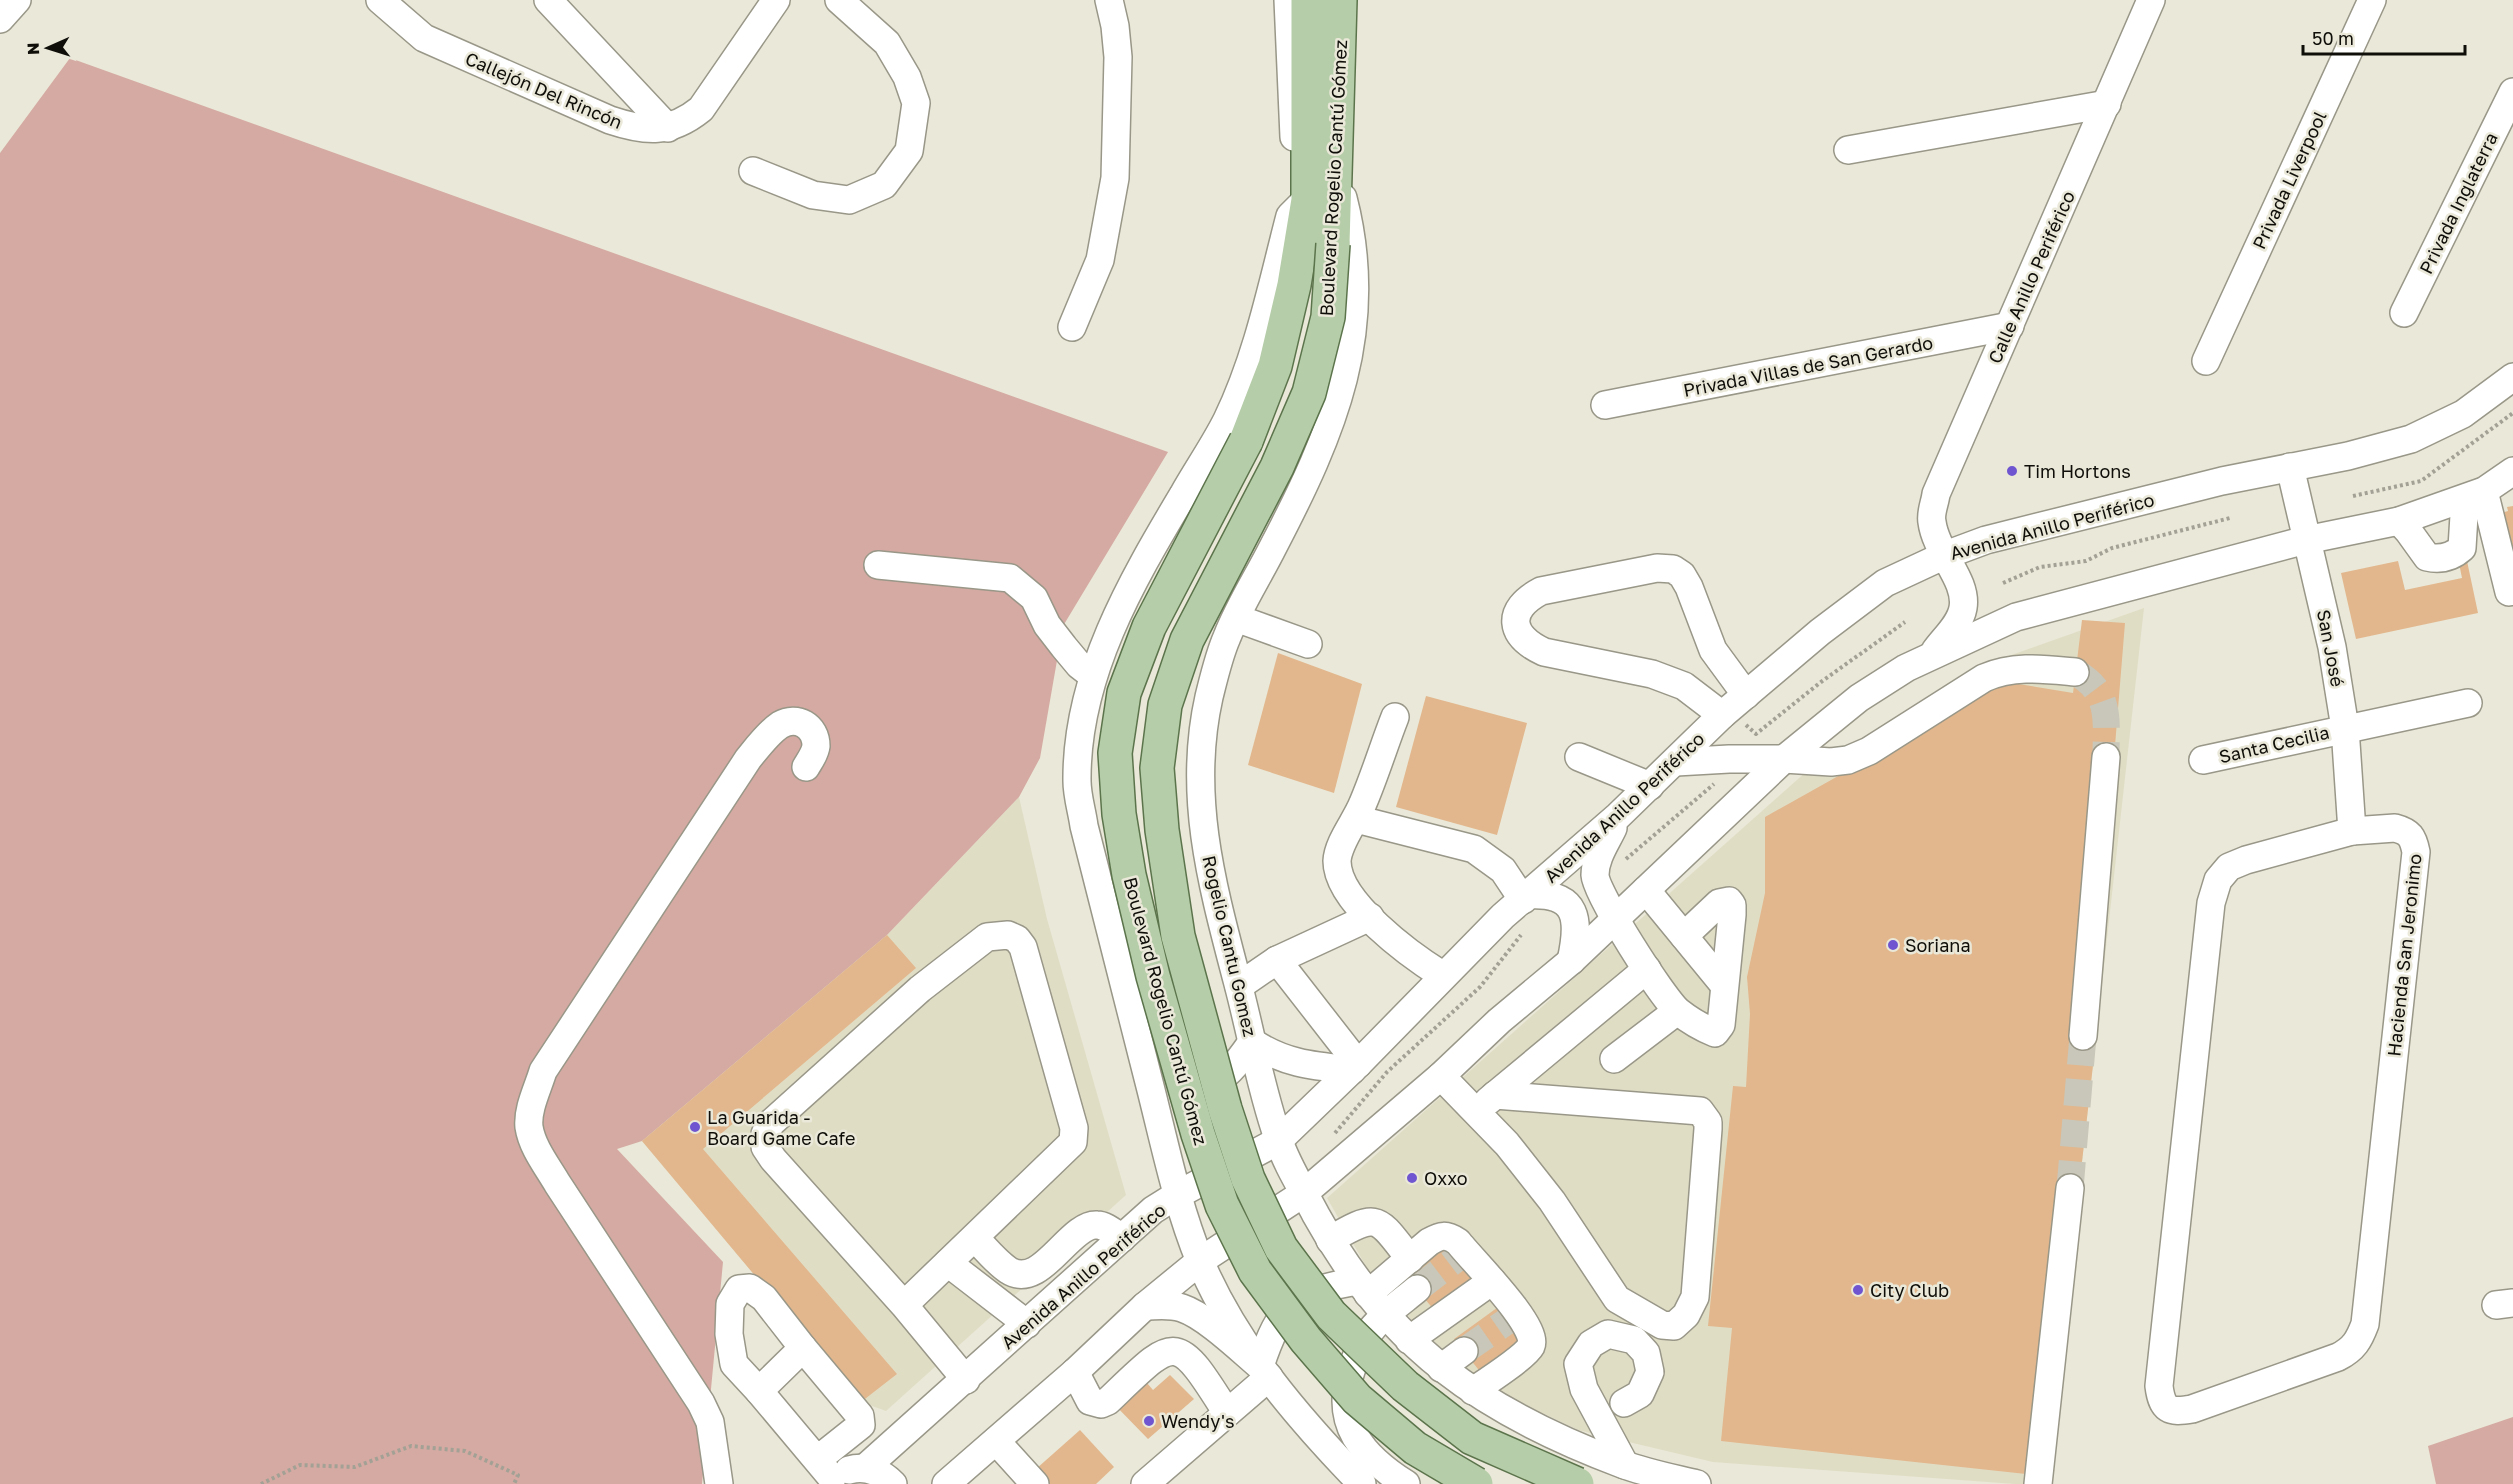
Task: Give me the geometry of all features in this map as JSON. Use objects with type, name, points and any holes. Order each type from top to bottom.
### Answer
[{"type":"main road","name":"Boulevard Rogelio Cantú Gómez","points":[[1308,0],[1308,200],[1294,285],[1275,366],[1246,441],[1149,627],[1124,693],[1115,753],[1119,814],[1129,875],[1153,976],[1198,1134],[1222,1205],[1255,1271],[1306,1340],[1357,1399],[1415,1448],[1476,1484]]},
{"type":"main road","name":"Boulevard Rogelio Cantú Gómez","points":[[1340,0],[1339,90],[1328,317],[1309,393],[1277,467],[1186,640],[1165,705],[1157,768],[1162,830],[1178,936],[1225,1109],[1248,1179],[1281,1248],[1331,1315],[1405,1386],[1472,1438],[1578,1484]]},
{"type":"street","points":[[0,19],[17,0]]},
{"type":"street","name":"Callejón Del Rincón","points":[[380,0],[424,38],[610,120],[627,126],[668,128]]},
{"type":"street","points":[[548,0],[668,128],[685,122],[701,109],[776,0]]},
{"type":"street","points":[[753,171],[813,195],[849,200],[884,185],[909,151],[916,103],[907,77],[886,43],[839,0]]},
{"type":"street","points":[[1072,327],[1100,260],[1116,178],[1118,57],[1115,26],[1109,0]]},
{"type":"street","points":[[1288,0],[1293,131],[1300,152],[1308,157]]},
{"type":"street","name":"Calle Anillo Periférico","points":[[1931,656],[1957,624],[1963,610],[1964,593],[1943,556],[1931,519],[1936,494],[2151,0]]},
{"type":"street","name":"Privada Liverpool","points":[[2206,361],[2372,0]]},
{"type":"street","name":"Privada Inglaterra","points":[[2404,313],[2513,92]]},
{"type":"street","points":[[1848,150],[2107,104]]},
{"type":"street","name":"Rogelio Cantu Gomez","points":[[1333,180],[1342,193],[1351,246],[1355,300],[1350,353],[1334,416],[1307,481],[1227,637],[1209,697],[1199,759],[1200,811],[1213,892],[1278,1141],[1330,1240],[1363,1288],[1409,1340],[1441,1368],[1492,1405],[1549,1433],[1625,1465],[1697,1484]]},
{"type":"street","points":[[1308,200],[1296,208],[1290,216],[1255,354],[1226,421],[1155,542],[1102,647],[1092,675],[1079,736],[1077,783],[1084,826],[1177,1195],[1200,1261],[1225,1309],[1265,1371],[1314,1435],[1362,1484]]},
{"type":"street","name":"Privada Villas de San Gerardo","points":[[1605,405],[2010,326]]},
{"type":"street","name":"Avenida Anillo Periférico","points":[[865,1468],[966,1380],[1153,1210],[1278,1141],[1355,1067],[1503,916],[1618,816],[1732,706],[1820,632],[1885,583],[1943,556],[1986,540],[2222,481],[2348,456],[2411,439],[2463,414],[2513,377]]},
{"type":"street","name":"San José","points":[[2290,467],[2330,636],[2345,728],[2352,831]]},
{"type":"street","points":[[946,1484],[1075,1372],[1145,1306],[1200,1261],[1304,1192],[1441,1076],[1499,1022],[1571,961],[1784,759],[1859,698],[1906,668],[2016,617],[2306,540],[2399,521],[2475,495],[2513,471]]},
{"type":"street","points":[[2399,521],[2427,557],[2437,559],[2455,554],[2462,548],[2475,495]]},
{"type":"street","points":[[2475,495],[2509,592]]},
{"type":"street","points":[[878,565],[1010,578],[1034,598],[1047,625],[1079,665],[1092,675]]},
{"type":"street","points":[[1657,568],[1673,569],[1682,574],[1689,587],[1732,706],[1653,674],[1544,652],[1528,645],[1517,632],[1515,620],[1520,608],[1528,598],[1541,591],[1657,568]]},
{"type":"street","points":[[1236,618],[1308,644]]},
{"type":"street","points":[[1676,762],[1728,759],[1831,762],[1848,760],[1869,751],[1984,678],[2000,671],[2034,668],[2075,672]]},
{"type":"street","name":"Santa Cecilia","points":[[2203,760],[2468,703]]},
{"type":"street","points":[[1395,717],[1356,819],[1337,859],[1339,877],[1346,891],[1370,917],[1417,959],[1443,975]]},
{"type":"street","points":[[719,1484],[718,1462],[710,1422],[701,1403],[557,1183],[536,1146],[529,1126],[532,1105],[543,1071],[748,759],[781,725],[796,720],[807,724],[814,735],[816,746],[806,767]]},
{"type":"street","points":[[1579,757],[1650,786]]},
{"type":"street","points":[[2083,1036],[2106,757]]},
{"type":"street","points":[[1618,816],[1598,860],[1595,874],[1597,886],[1614,919],[1677,1011],[1715,1033],[1721,1025],[1732,915],[1730,901],[1719,903],[1684,936]]},
{"type":"street","points":[[1356,819],[1474,849],[1503,870],[1526,898],[1546,894],[1560,898],[1571,908],[1576,921],[1576,939],[1571,961]]},
{"type":"street","name":"Hacienda San Jeronimo","points":[[2395,828],[2407,832],[2414,839],[2416,852],[2365,1324],[2359,1339],[2351,1350],[2338,1357],[2192,1409],[2176,1412],[2167,1408],[2160,1398],[2159,1386],[2211,903],[2218,880],[2229,867],[2246,860],[2352,831],[2395,828]]},
{"type":"street","points":[[1646,890],[1724,985]]},
{"type":"street","points":[[1239,986],[1277,960],[1370,917]]},
{"type":"street","points":[[904,1305],[1073,1142],[1074,1128],[1023,947],[1017,939],[1002,935],[987,937],[920,989],[793,1103],[771,1124],[765,1134],[765,1147],[773,1159],[904,1305],[966,1380]]},
{"type":"street","points":[[1277,960],[1355,1067]]},
{"type":"street","points":[[1485,1103],[1647,969]]},
{"type":"street","points":[[1614,1059],[1677,1011]]},
{"type":"street","points":[[1149,1084],[1170,1091],[1194,1091],[1217,1083],[1233,1069],[1252,1042],[1292,1062],[1355,1067]]},
{"type":"street","points":[[1441,1076],[1485,1103],[1508,1144],[1552,1201],[1617,1299],[1662,1325],[1674,1326],[1686,1316],[1695,1297],[1708,1129],[1708,1122],[1700,1111],[1485,1103]]},
{"type":"street","points":[[2038,1484],[2070,1188]]},
{"type":"street","points":[[1330,1240],[1356,1224],[1367,1220],[1377,1221],[1386,1228],[1410,1259]]},
{"type":"street","points":[[975,1238],[1009,1271],[1019,1274],[1030,1272],[1044,1265],[1078,1234],[1094,1225],[1102,1226],[1122,1238]]},
{"type":"street","points":[[1145,1484],[1227,1413],[1265,1371],[1275,1329],[1290,1306],[1305,1296],[1330,1286],[1363,1288],[1410,1259],[1429,1242],[1440,1236],[1449,1236],[1458,1242],[1463,1254],[1492,1281],[1514,1316],[1532,1336],[1531,1345],[1473,1392]]},
{"type":"street","points":[[948,1263],[1027,1324]]},
{"type":"street","points":[[1409,1340],[1492,1281]]},
{"type":"street","points":[[750,1288],[764,1298],[860,1416],[861,1425],[825,1474],[759,1391],[734,1364],[729,1335],[730,1304],[739,1289],[750,1288]]},
{"type":"street","points":[[1406,1484],[1366,1452],[1348,1426],[1345,1395],[1356,1354],[1365,1337],[1385,1315],[1417,1289]]},
{"type":"street","points":[[1145,1306],[1166,1305],[1182,1308],[1229,1340],[1265,1371]]},
{"type":"street","points":[[1624,1403],[1640,1394],[1650,1372],[1646,1353],[1634,1340],[1608,1335],[1591,1344],[1578,1364],[1584,1389],[1625,1465]]},
{"type":"street","points":[[759,1391],[803,1348]]},
{"type":"street","points":[[1075,1372],[1090,1401],[1101,1404],[1108,1401],[1153,1357],[1173,1350],[1184,1353],[1198,1367],[1227,1413]]},
{"type":"street","points":[[1441,1368],[1464,1351]]},
{"type":"street","points":[[996,1442],[1035,1484]]},
{"type":"street","points":[[825,1474],[865,1468],[876,1471],[894,1484]]},
{"type":"path","points":[[2353,496],[2421,481],[2513,413]]},
{"type":"path","points":[[2003,583],[2040,567],[2086,561],[2112,548],[2230,518]]},
{"type":"path","points":[[1732,706],[1756,734],[1821,682],[1905,622]]},
{"type":"path","points":[[1622,862],[1718,781]]},
{"type":"path","points":[[1331,1137],[1387,1072],[1480,987],[1523,932]]},
{"type":"path","points":[[261,1484],[300,1465],[355,1467],[411,1446],[465,1451],[518,1475],[514,1484]]},
{"type":"shaded area","points":[[70,58],[1168,452],[1063,626],[1040,758],[1019,797],[887,935],[642,1141],[617,1149],[723,1262],[702,1484],[0,1484],[0,153]]},
{"type":"shaded area","points":[[2144,608],[2046,1484],[2015,1484],[1713,1462],[1578,1430],[1496,1391],[1429,1339],[1371,1275],[1327,1198],[1807,771],[1992,662]]},
{"type":"shaded area","points":[[1019,797],[1047,919],[1126,1195],[886,1411],[861,1402],[642,1141],[887,935]]},
{"type":"shaded area","points":[[2513,1417],[2513,1484],[2436,1484],[2428,1446]]},
{"type":"building","points":[[2513,506],[2513,550],[2504,553],[2494,515],[2508,511],[2507,507]]},
{"type":"building","points":[[2398,561],[2405,590],[2462,578],[2459,563],[2467,561],[2478,613],[2356,639],[2341,573]]},
{"type":"building","points":[[2082,620],[2125,623],[2114,758],[2074,1034],[2096,1039],[2079,1188],[2026,1474],[1721,1441],[1732,1328],[1708,1326],[1733,1086],[1746,1087],[1750,1014],[1747,977],[1765,893],[1765,817],[2006,682],[2073,693]]},
{"type":"building","points":[[1278,653],[1362,684],[1334,793],[1248,765]]},
{"type":"building","points":[[1426,696],[1527,723],[1497,835],[1396,807]]},
{"type":"building","points":[[887,935],[916,968],[703,1149],[897,1374],[861,1402],[642,1141]]},
{"type":"building","points":[[1450,1244],[1477,1279],[1434,1310],[1407,1277]]},
{"type":"building","points":[[1501,1305],[1527,1343],[1482,1374],[1454,1339]]},
{"type":"building","name":"Wendy's","points":[[1170,1375],[1194,1399],[1148,1439],[1112,1402],[1141,1376],[1153,1390]]},
{"type":"building","points":[[1080,1430],[1114,1467],[1096,1484],[1050,1484],[1036,1469]]},
{"type":"tunnel","points":[[2075,672],[2087,680],[2101,698],[2106,719],[2106,757]]},
{"type":"tunnel","points":[[2070,1188],[2083,1036]]},
{"type":"tunnel","points":[[1417,1289],[1460,1256]]},
{"type":"tunnel","points":[[1464,1351],[1510,1319]]},
{"type":"place","name":"Tim Hortons","points":[[2012,471]]},
{"type":"place","name":"Soriana","points":[[1893,945]]},
{"type":"place","name":"La Guarida - Board Game Cafe","points":[[695,1127]]},
{"type":"place","name":"Oxxo","points":[[1412,1178]]},
{"type":"place","name":"City Club","points":[[1858,1290]]},
{"type":"place","name":"Wendy's","points":[[1149,1421]]}]
